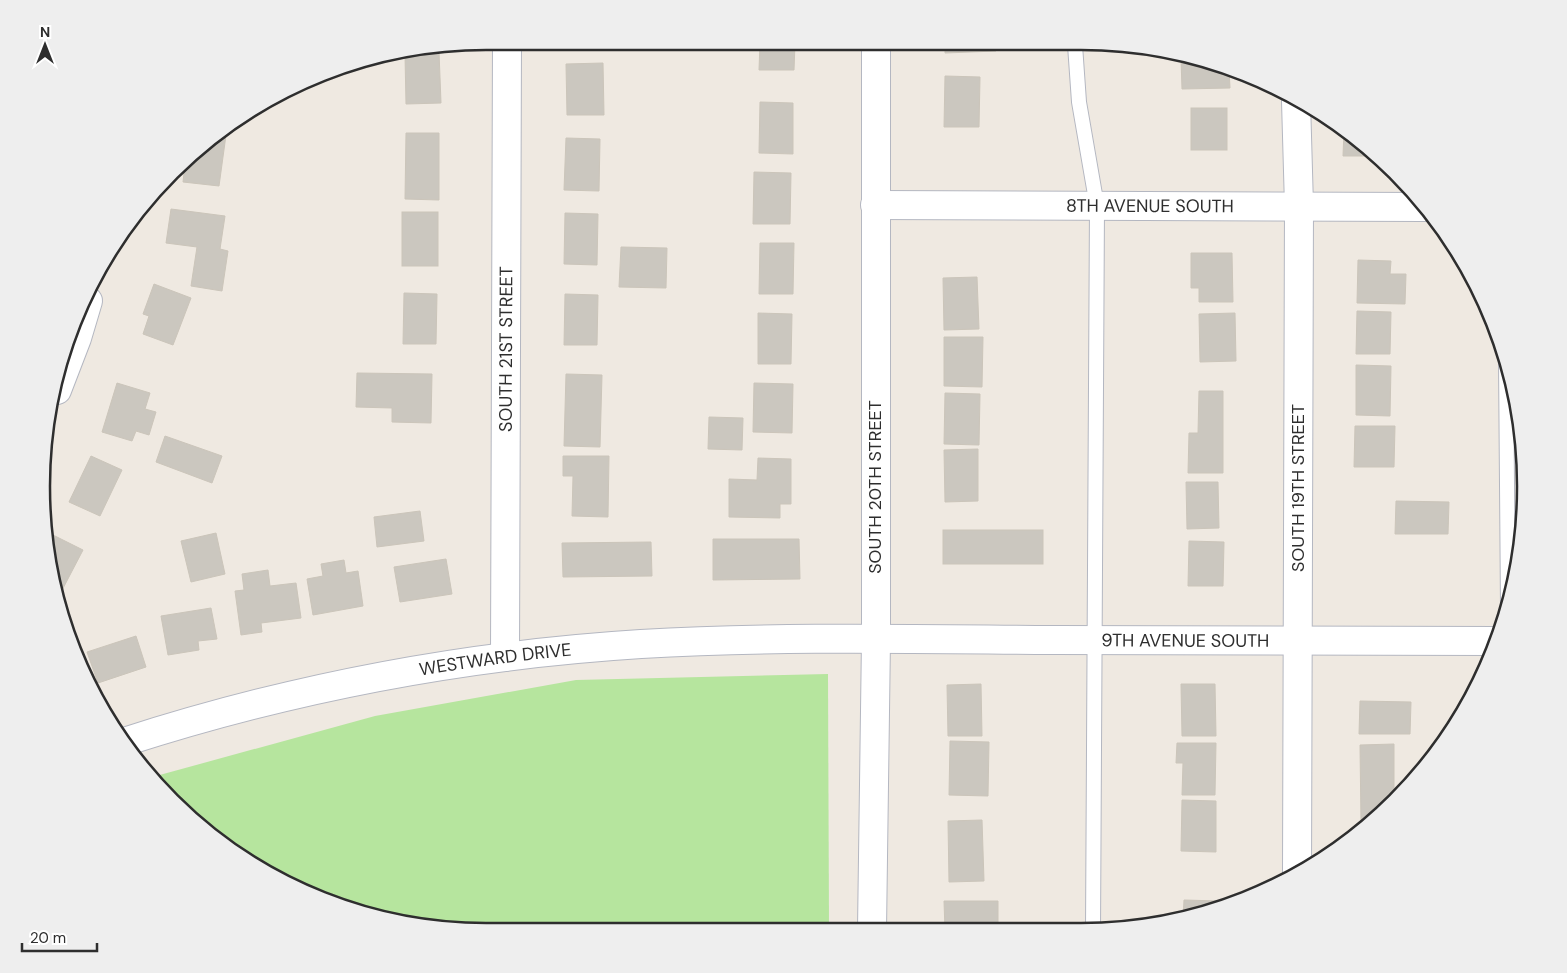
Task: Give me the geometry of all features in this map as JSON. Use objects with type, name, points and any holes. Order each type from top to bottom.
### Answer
[{"type":"street","name":"SOUTH 21ST STREET","points":[[505,657],[507,50]]},
{"type":"street","name":"SOUTH 20TH STREET","points":[[872,923],[876,639],[876,50]]},
{"type":"street","name":"SOUTH 19TH STREET","points":[[1296,107],[1299,206],[1297,866]]},
{"type":"street","name":"8TH AVENUE SOUTH","points":[[875,205],[1415,207]]},
{"type":"street","points":[[70,355],[81,325]]},
{"type":"street","name":"WESTWARD DRIVE","points":[[131,740],[161,730],[322,688],[505,657],[640,644],[742,640],[876,639]]},
{"type":"street","name":"9TH AVENUE SOUTH","points":[[876,639],[1488,642]]},
{"type":"lane","points":[[1075,50],[1079,102],[1097,206],[1093,923]]},
{"type":"lane","points":[[1506,390],[1508,577]]},
{"type":"green space","points":[[828,674],[829,923],[486,923],[458,922],[401,915],[346,900],[319,890],[268,865],[221,833],[199,815],[159,775],[375,716],[576,680]]},
{"type":"building","points":[[760,50],[795,50],[794,70],[759,70]]},
{"type":"building","points":[[945,50],[996,50],[996,51],[945,53]]},
{"type":"building","points":[[439,53],[441,103],[406,104],[405,57]]},
{"type":"building","points":[[1181,62],[1229,76],[1230,88],[1182,89]]},
{"type":"building","points":[[603,63],[604,115],[567,115],[566,64]]},
{"type":"building","points":[[945,76],[980,77],[979,127],[944,127]]},
{"type":"building","points":[[760,102],[793,103],[793,154],[759,153]]},
{"type":"building","points":[[1191,108],[1227,108],[1227,150],[1191,150]]},
{"type":"building","points":[[406,133],[439,133],[439,200],[405,199]]},
{"type":"building","points":[[226,137],[219,186],[183,182],[184,172]]},
{"type":"building","points":[[566,138],[600,139],[599,191],[564,190]]},
{"type":"building","points":[[1344,138],[1366,156],[1343,156]]},
{"type":"building","points":[[754,172],[791,173],[790,224],[753,224]]},
{"type":"building","points":[[171,209],[225,216],[220,249],[228,251],[222,291],[191,286],[197,247],[166,243]]},
{"type":"building","points":[[402,212],[438,212],[438,266],[402,266]]},
{"type":"building","points":[[565,213],[598,214],[597,265],[564,264]]},
{"type":"building","points":[[760,243],[794,243],[793,294],[759,294]]},
{"type":"building","points":[[621,247],[667,248],[666,288],[619,287]]},
{"type":"building","points":[[1191,253],[1232,253],[1233,302],[1199,302],[1199,288],[1191,288]]},
{"type":"building","points":[[1358,260],[1391,261],[1390,274],[1406,274],[1405,304],[1357,303]]},
{"type":"building","points":[[977,277],[979,329],[944,330],[943,278]]},
{"type":"building","points":[[154,284],[191,298],[173,345],[143,334],[149,316],[143,314]]},
{"type":"building","points":[[404,293],[437,294],[436,344],[403,344]]},
{"type":"building","points":[[565,294],[598,295],[597,345],[564,345]]},
{"type":"building","points":[[1357,311],[1391,312],[1390,354],[1356,354]]},
{"type":"building","points":[[758,313],[792,314],[791,364],[758,364]]},
{"type":"building","points":[[1235,313],[1236,361],[1200,362],[1199,314]]},
{"type":"building","points":[[944,337],[983,337],[982,387],[944,386]]},
{"type":"building","points":[[1356,365],[1391,366],[1390,416],[1356,415]]},
{"type":"building","points":[[357,373],[432,374],[431,423],[392,422],[392,408],[356,407]]},
{"type":"building","points":[[566,374],[602,375],[600,447],[564,446]]},
{"type":"building","points":[[117,383],[150,393],[145,409],[156,412],[149,435],[136,431],[132,441],[102,432]]},
{"type":"building","points":[[754,383],[793,384],[792,433],[753,432]]},
{"type":"building","points":[[1199,391],[1223,391],[1223,473],[1188,473],[1189,433],[1198,433]]},
{"type":"building","points":[[945,393],[980,394],[979,445],[944,444]]},
{"type":"building","points":[[709,417],[743,418],[742,450],[708,449]]},
{"type":"building","points":[[1355,426],[1395,426],[1394,467],[1354,467]]},
{"type":"building","points":[[165,436],[222,456],[212,483],[156,462]]},
{"type":"building","points":[[978,449],[978,501],[945,502],[944,450]]},
{"type":"building","points":[[91,456],[122,470],[100,516],[69,502]]},
{"type":"building","points":[[563,456],[609,456],[608,517],[572,516],[573,476],[563,476]]},
{"type":"building","points":[[758,458],[791,459],[791,504],[780,504],[780,518],[729,517],[729,479],[757,480]]},
{"type":"building","points":[[1186,482],[1218,482],[1219,528],[1187,529]]},
{"type":"building","points":[[1396,501],[1449,502],[1448,534],[1395,534]]},
{"type":"building","points":[[420,511],[424,541],[377,547],[374,517]]},
{"type":"building","points":[[943,530],[1043,530],[1043,564],[943,564]]},
{"type":"building","points":[[216,533],[225,574],[191,582],[181,541]]},
{"type":"building","points":[[53,535],[83,550],[62,589]]},
{"type":"building","points":[[713,539],[799,539],[800,579],[713,580]]},
{"type":"building","points":[[1189,541],[1224,542],[1223,586],[1188,586]]},
{"type":"building","points":[[651,542],[652,576],[563,577],[562,543]]},
{"type":"building","points":[[446,559],[452,594],[400,602],[394,567]]},
{"type":"building","points":[[344,560],[346,573],[358,571],[363,606],[313,615],[307,579],[323,576],[321,564]]},
{"type":"building","points":[[268,570],[270,586],[296,583],[301,618],[261,623],[262,632],[241,635],[235,591],[244,590],[242,574]]},
{"type":"building","points":[[211,608],[217,639],[198,641],[199,650],[168,655],[161,616]]},
{"type":"building","points":[[136,636],[146,667],[98,683],[87,652]]},
{"type":"building","points":[[981,684],[982,736],[948,736],[947,685]]},
{"type":"building","points":[[1181,684],[1215,684],[1216,736],[1182,736]]},
{"type":"building","points":[[1360,701],[1411,702],[1410,734],[1359,734]]},
{"type":"building","points":[[950,741],[989,742],[988,796],[949,795]]},
{"type":"building","points":[[1177,743],[1216,743],[1215,795],[1182,795],[1183,763],[1176,763]]},
{"type":"building","points":[[1394,744],[1394,790],[1361,821],[1360,745]]},
{"type":"building","points":[[1182,800],[1216,801],[1216,852],[1181,851]]},
{"type":"building","points":[[982,820],[984,881],[949,882],[948,821]]},
{"type":"building","points":[[1184,900],[1218,901],[1193,908],[1183,910]]},
{"type":"building","points":[[944,901],[998,901],[998,923],[945,923]]}]
